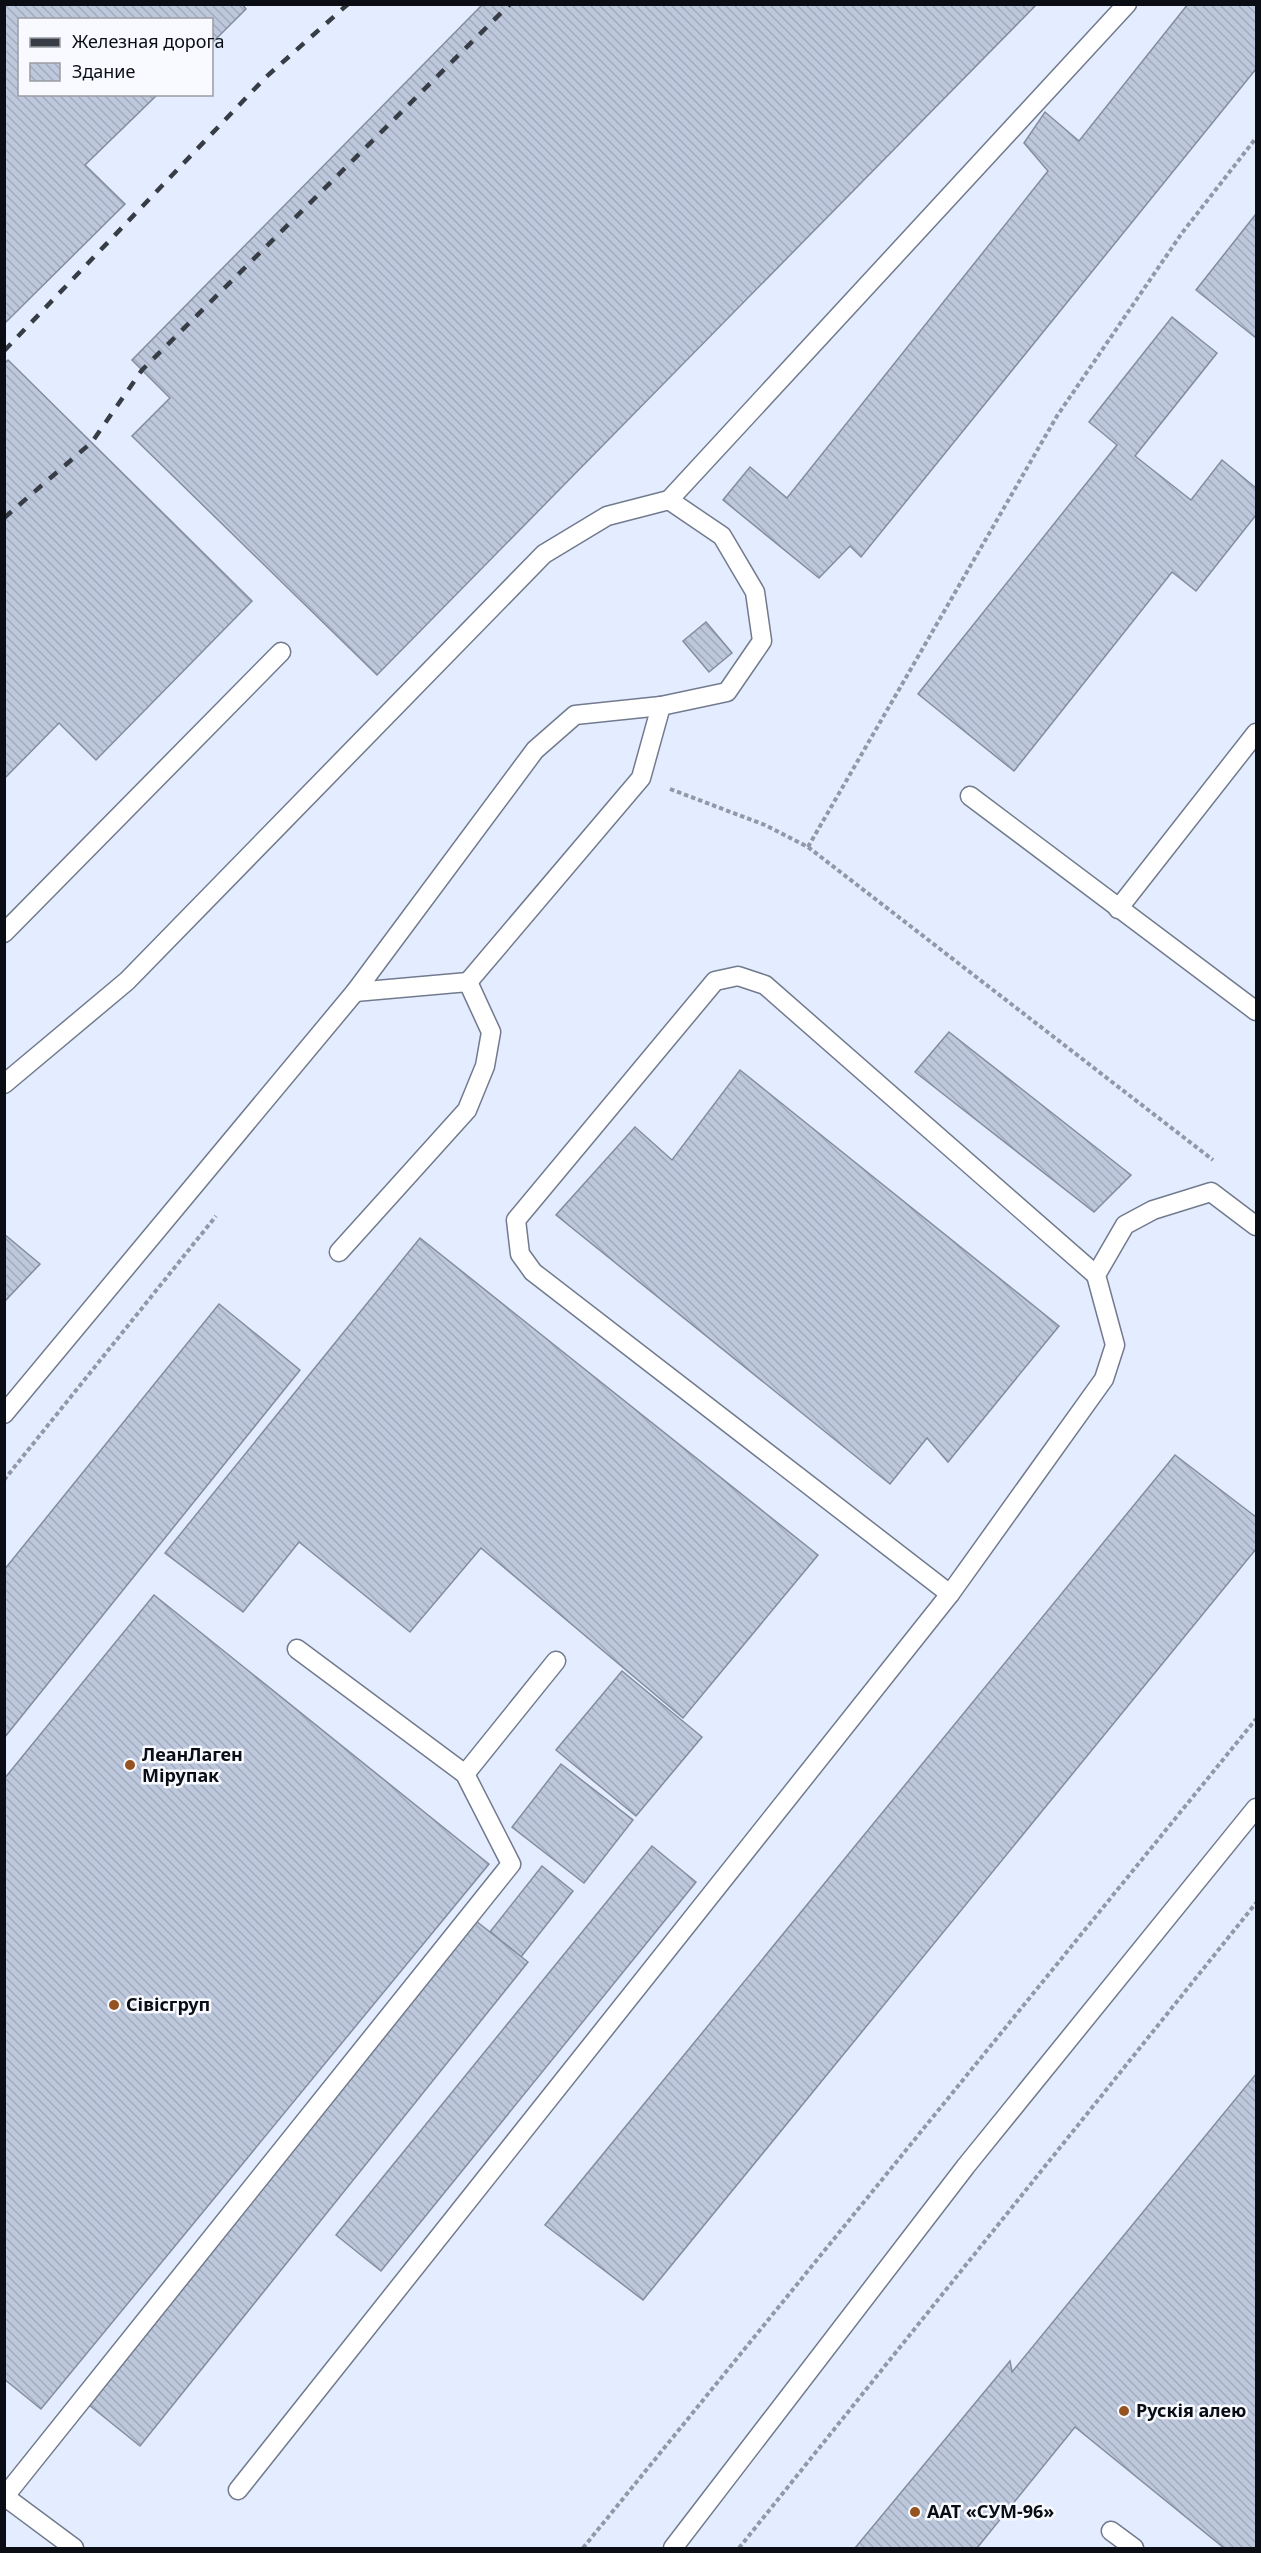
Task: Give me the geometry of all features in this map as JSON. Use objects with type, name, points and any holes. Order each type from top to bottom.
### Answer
[{"type":"lane","points":[[4,1084],[127,981],[544,554],[607,516],[669,500],[1127,4]]},
{"type":"lane","points":[[4,1414],[355,992],[535,750],[575,715],[661,706],[728,692],[762,641],[755,592],[722,536],[669,500]]},
{"type":"lane","points":[[4,933],[281,652]]},
{"type":"lane","points":[[355,992],[468,982],[641,778],[661,706]]},
{"type":"lane","points":[[1118,909],[1257,733]]},
{"type":"lane","points":[[970,796],[1257,1011]]},
{"type":"lane","points":[[238,2490],[950,1594],[1104,1379],[1115,1345],[1096,1275],[765,986],[738,976],[715,981],[516,1220],[520,1254],[533,1272],[950,1594]]},
{"type":"lane","points":[[339,1252],[467,1110],[485,1066],[491,1032],[468,982]]},
{"type":"lane","points":[[1096,1275],[1125,1225],[1154,1210],[1211,1192],[1257,1226]]},
{"type":"lane","points":[[74,2548],[5,2496],[511,1864],[465,1774],[297,1649]]},
{"type":"lane","points":[[465,1774],[556,1661]]},
{"type":"lane","points":[[673,2548],[966,2166],[1257,1808]]},
{"type":"lane","points":[[1111,2531],[1134,2548]]},
{"type":"path","points":[[808,848],[1058,416],[1182,233],[1257,138]]},
{"type":"path","points":[[641,778],[765,825],[808,848],[1219,1165]]},
{"type":"path","points":[[4,1480],[216,1216]]},
{"type":"path","points":[[583,2548],[1257,1719]]},
{"type":"path","points":[[739,2548],[1257,1903]]},
{"type":"building","points":[[4,4],[242,4],[246,9],[213,42],[213,18],[18,18],[18,96],[156,96],[85,165],[125,204],[4,324]]},
{"type":"building","points":[[483,4],[1037,4],[377,675],[132,436],[170,398],[132,360]]},
{"type":"building","points":[[1188,4],[1256,4],[1256,69],[861,557],[850,546],[819,578],[723,500],[750,467],[787,498],[1048,171],[1024,143],[1045,112],[1079,141]]},
{"type":"building","points":[[1256,214],[1256,338],[1196,290]]},
{"type":"building","points":[[1172,317],[1217,353],[1135,456],[1191,500],[1222,460],[1256,488],[1256,515],[1196,591],[1172,572],[1014,771],[918,694],[1117,445],[1089,422]]},
{"type":"building","points":[[8,360],[252,601],[96,760],[59,723],[4,779],[4,364]]},
{"type":"building","points":[[706,622],[732,653],[709,672],[683,641]]},
{"type":"building","points":[[949,1032],[1131,1175],[1094,1212],[915,1072]]},
{"type":"building","points":[[740,1070],[1059,1326],[948,1462],[927,1438],[890,1484],[556,1215],[635,1127],[672,1160]]},
{"type":"building","points":[[4,1234],[40,1264],[4,1302]]},
{"type":"building","points":[[420,1238],[818,1555],[683,1718],[481,1548],[410,1632],[299,1542],[243,1612],[165,1553]]},
{"type":"building","points":[[219,1304],[300,1370],[4,1738],[4,1570]]},
{"type":"building","points":[[1175,1455],[1256,1517],[1256,1549],[643,2300],[545,2225]]},
{"type":"building","points":[[154,1595],[489,1864],[41,2409],[4,2379],[4,1779]]},
{"type":"building","points":[[622,1671],[702,1737],[636,1816],[556,1750]]},
{"type":"building","points":[[561,1764],[633,1820],[584,1883],[512,1827]]},
{"type":"building","points":[[652,1846],[696,1882],[381,2271],[336,2235]]},
{"type":"building","points":[[542,1866],[573,1891],[521,1957],[490,1932]]},
{"type":"building","points":[[476,1921],[528,1962],[140,2446],[89,2405]]},
{"type":"building","points":[[1256,2074],[1256,2548],[1224,2548],[1075,2427],[977,2548],[855,2548],[1010,2361],[1012,2372]]},
{"type":"railway","points":[[4,351],[266,77],[348,4]]},
{"type":"railway","points":[[4,518],[92,442],[142,370],[510,4]]},
{"type":"place","name":"ЛеанЛаген Мірупак","points":[[130,1765]]},
{"type":"place","name":"Сівісгруп","points":[[114,2005]]},
{"type":"place","name":"Рускія алею","points":[[1124,2411]]},
{"type":"place","name":"ААТ «СУМ-96»","points":[[915,2512]]}]
